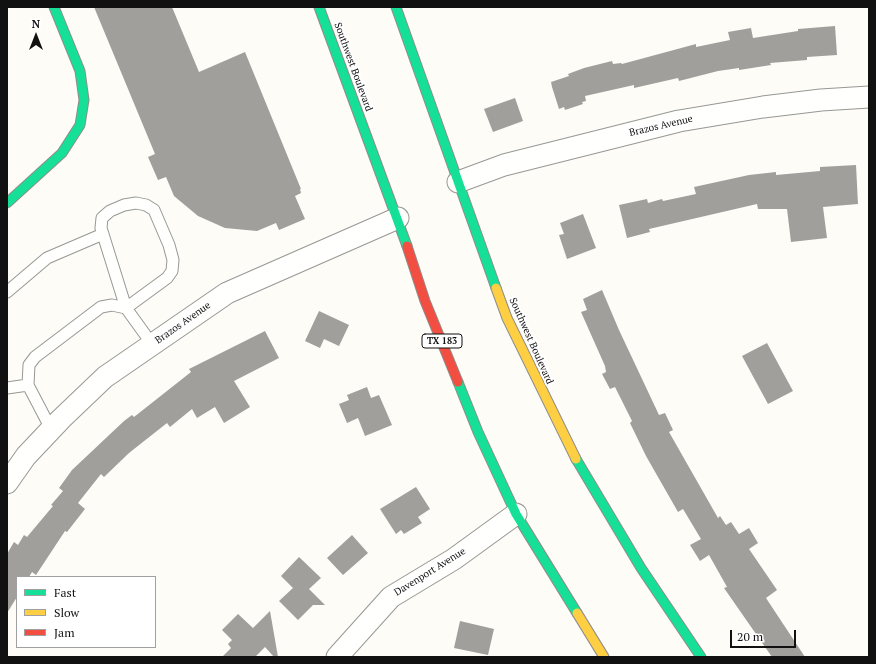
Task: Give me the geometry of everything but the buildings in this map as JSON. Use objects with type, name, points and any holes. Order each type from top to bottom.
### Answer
[{"type":"main road","points":[[7,203],[62,153],[80,124],[84,100],[80,71],[54,7]]},
{"type":"main road","name":"Southwest Boulevard","points":[[319,7],[398,218],[425,301],[478,432],[516,514],[604,657]]},
{"type":"main road","name":"Southwest Boulevard","points":[[396,7],[507,318],[566,441],[641,568],[701,657]]},
{"type":"street","name":"Brazos Avenue","points":[[458,182],[504,165],[679,121],[763,107],[821,100],[869,97]]},
{"type":"street","name":"Brazos Avenue","points":[[7,483],[26,456],[51,429],[105,377],[227,293],[398,218]]},
{"type":"street","name":"Davenport Avenue","points":[[337,657],[391,597],[454,559],[490,531],[516,514]]},
{"type":"lane","points":[[51,429],[28,385],[29,366],[35,357],[101,307],[112,305],[126,308],[166,278],[172,271],[173,260],[169,245],[154,210],[146,205],[124,205],[110,211],[102,218],[101,228],[126,308],[152,344]]},
{"type":"lane","points":[[7,292],[47,258],[103,234]]},
{"type":"lane","points":[[7,388],[28,385]]},
{"type":"traffic: fast","points":[[7,203],[62,153],[80,125],[84,100],[80,71],[54,7]]},
{"type":"traffic: fast","points":[[319,7],[407,246]]},
{"type":"traffic: fast","points":[[396,7],[496,288]]},
{"type":"traffic: fast","points":[[458,382],[478,432],[516,514],[577,613]]},
{"type":"traffic: fast","points":[[576,459],[641,568],[701,657]]},
{"type":"traffic: slow","points":[[496,288],[507,318],[576,459]]},
{"type":"traffic: slow","points":[[577,613],[604,657]]},
{"type":"traffic: jam","points":[[407,246],[425,301],[458,382]]}]
